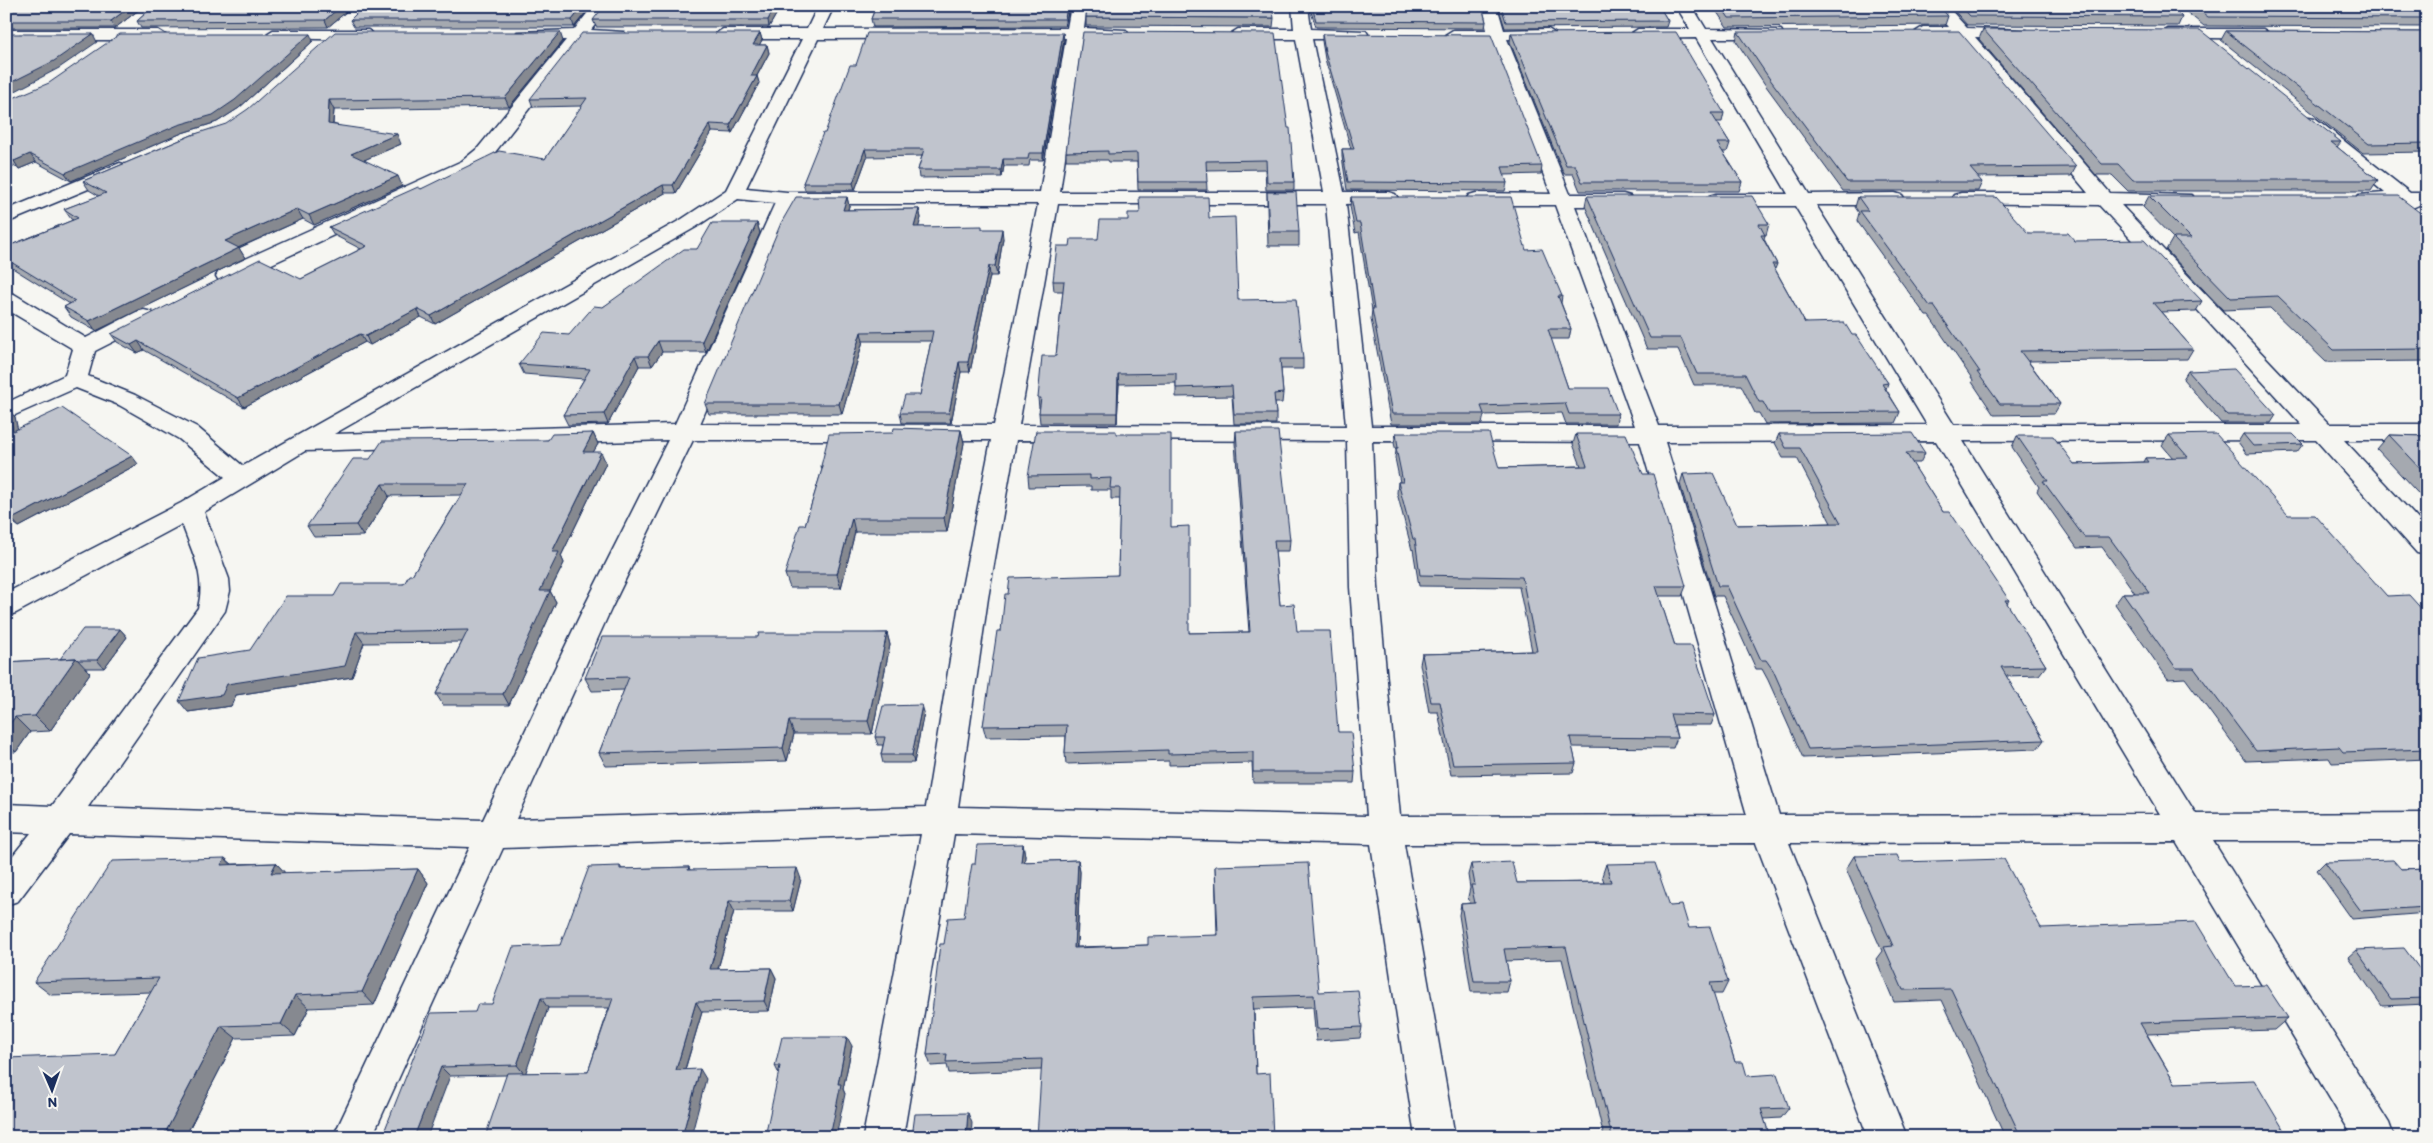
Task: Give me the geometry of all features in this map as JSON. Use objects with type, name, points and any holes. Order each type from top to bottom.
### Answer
[{"type":"street","points":[[209,285],[469,165],[485,152],[602,6]]},
{"type":"street","points":[[6,606],[190,509],[300,443],[689,223],[734,193],[814,34],[826,6]]},
{"type":"street","points":[[883,1137],[940,820],[974,598],[1007,431],[1049,197],[1079,6]]},
{"type":"street","points":[[1300,6],[1303,34],[1335,198],[1359,432],[1364,587],[1385,830],[1435,1137]]},
{"type":"street","points":[[1489,6],[1497,35],[1563,200],[1650,434],[1767,829],[1888,1137]]},
{"type":"street","points":[[1684,6],[2375,1137]]},
{"type":"street","points":[[1938,6],[2104,199],[2200,299],[2427,546]]},
{"type":"street","points":[[96,51],[142,18]]},
{"type":"street","points":[[314,54],[354,18]]},
{"type":"street","points":[[2180,18],[2224,53]]},
{"type":"street","points":[[1905,32],[2032,33]]},
{"type":"street","points":[[706,34],[1135,33]]},
{"type":"street","points":[[1622,34],[1788,33]]},
{"type":"street","points":[[1224,34],[1381,35]]},
{"type":"street","points":[[1439,35],[1564,34]]},
{"type":"street","points":[[2151,34],[2280,34]]},
{"type":"street","points":[[6,35],[178,35]]},
{"type":"street","points":[[257,35],[384,35]]},
{"type":"street","points":[[511,35],[638,35]]},
{"type":"street","points":[[2292,108],[2427,217]]},
{"type":"street","points":[[6,217],[135,162]]},
{"type":"street","points":[[734,193],[787,198],[1404,198]]},
{"type":"street","points":[[352,1137],[597,609],[684,432],[787,198]]},
{"type":"street","points":[[1454,199],[1642,200]]},
{"type":"street","points":[[1702,200],[2202,199]]},
{"type":"street","points":[[2347,199],[2427,199]]},
{"type":"street","points":[[6,299],[85,347]]},
{"type":"street","points":[[6,412],[75,379],[85,347],[165,307]]},
{"type":"street","points":[[75,379],[126,400],[188,433],[242,478]]},
{"type":"street","points":[[300,443],[684,432],[1007,431],[1650,434],[2427,432]]},
{"type":"street","points":[[6,890],[60,821],[211,611],[216,591],[215,579],[190,509]]},
{"type":"street","points":[[6,818],[493,834],[940,820],[1385,830],[2427,827]]},
{"type":"building","points":[[6,6],[131,6],[111,21],[6,21]]},
{"type":"building","points":[[154,6],[341,6],[325,20],[137,21]]},
{"type":"building","points":[[364,6],[583,6],[572,20],[350,20]]},
{"type":"building","points":[[604,6],[775,6],[768,20],[593,20]]},
{"type":"building","points":[[876,6],[1067,6],[1065,19],[871,19]]},
{"type":"building","points":[[1087,6],[1272,6],[1274,18],[1086,17]]},
{"type":"building","points":[[1312,6],[1482,6],[1486,22],[1316,21]]},
{"type":"building","points":[[1501,6],[1659,6],[1668,21],[1506,22]]},
{"type":"building","points":[[1721,6],[1939,6],[1948,16],[1729,18]]},
{"type":"building","points":[[1961,6],[2170,6],[2182,17],[1970,16]]},
{"type":"building","points":[[2194,6],[2427,6],[2427,18],[2208,17]]},
{"type":"building","points":[[1983,29],[2200,30],[2341,142],[2331,142],[2378,180],[2133,180],[2118,164],[2102,164]]},
{"type":"building","points":[[1959,31],[2076,167],[1970,168],[1982,182],[1847,182],[1769,78],[1738,32]]},
{"type":"building","points":[[2226,31],[2427,32],[2427,143],[2369,144]]},
{"type":"building","points":[[335,32],[560,32],[505,98],[329,100],[328,124],[397,134],[351,154],[398,176],[309,215],[297,209],[225,241],[239,248],[89,321],[64,307],[75,301],[6,259],[6,247],[78,218],[64,209],[106,193],[83,181],[192,135],[226,124],[248,109]]},
{"type":"building","points":[[1083,32],[1275,33],[1288,128],[1290,128],[1294,182],[1267,182],[1266,160],[1206,161],[1207,182],[1138,182],[1137,153],[1108,154],[1108,151],[1066,152]]},
{"type":"building","points":[[1676,32],[1724,113],[1711,113],[1730,143],[1717,143],[1742,182],[1582,182],[1575,165],[1566,165],[1511,33]]},
{"type":"building","points":[[582,33],[760,33],[753,45],[767,45],[751,76],[757,76],[730,125],[710,124],[673,185],[663,185],[431,316],[417,309],[366,336],[360,334],[238,398],[138,341],[131,345],[111,334],[260,259],[301,279],[367,246],[329,227],[418,187],[421,189],[499,151],[545,159],[587,98],[530,99]]},
{"type":"building","points":[[867,33],[1063,33],[1043,153],[1029,153],[1028,159],[1003,159],[1001,170],[918,170],[924,149],[865,149],[853,183],[803,183],[823,133],[825,133],[850,65],[856,65]]},
{"type":"building","points":[[6,34],[93,34],[54,61],[6,85]]},
{"type":"building","points":[[120,34],[310,34],[235,100],[213,115],[178,125],[65,173],[30,154],[14,161],[6,159],[6,101],[49,83]]},
{"type":"building","points":[[1322,34],[1491,35],[1542,166],[1502,167],[1507,183],[1348,182],[1342,149],[1354,149],[1325,52]]},
{"type":"building","points":[[1267,192],[1296,192],[1299,232],[1269,232]]},
{"type":"building","points":[[1587,196],[1752,196],[1769,224],[1759,224],[1765,235],[1761,235],[1777,264],[1772,264],[1805,323],[1844,322],[1852,335],[1856,335],[1888,383],[1882,384],[1900,412],[1769,413],[1763,402],[1759,402],[1745,374],[1697,374],[1681,338],[1650,338]]},
{"type":"building","points":[[2149,196],[2398,196],[2427,218],[2427,231],[2419,231],[2427,237],[2427,349],[2334,350],[2278,296],[2231,298],[2173,238],[2191,238]]},
{"type":"building","points":[[796,197],[847,197],[843,210],[919,209],[914,227],[982,226],[982,229],[1002,229],[995,266],[989,266],[968,362],[959,362],[949,413],[900,413],[905,395],[920,395],[933,331],[861,332],[839,404],[705,404],[781,223]]},
{"type":"building","points":[[1139,197],[1208,197],[1209,218],[1235,217],[1238,300],[1296,299],[1303,359],[1280,359],[1283,393],[1274,394],[1276,414],[1234,414],[1232,386],[1176,388],[1176,373],[1118,374],[1117,413],[1039,413],[1041,398],[1038,398],[1042,356],[1056,356],[1064,281],[1053,281],[1057,246],[1070,246],[1071,239],[1098,239],[1100,220],[1128,220],[1128,213],[1140,213]]},
{"type":"building","points":[[1351,197],[1511,197],[1526,250],[1542,249],[1562,296],[1558,296],[1571,329],[1548,329],[1568,388],[1608,388],[1618,414],[1569,414],[1565,403],[1481,406],[1484,414],[1392,414],[1372,309],[1374,309],[1360,223],[1356,223]]},
{"type":"building","points":[[1858,197],[1996,197],[2028,233],[2068,233],[2075,241],[2144,240],[2202,301],[2153,303],[2193,349],[2020,351],[2060,404],[2000,404],[1934,306],[1930,306],[1860,211],[1868,211]]},
{"type":"building","points":[[712,223],[757,223],[702,341],[658,341],[648,356],[635,356],[604,414],[563,415],[590,369],[519,364],[544,333],[569,335],[594,306],[603,307],[684,249],[697,249]]},
{"type":"building","points":[[2234,369],[2276,415],[2227,415],[2188,371]]},
{"type":"building","points":[[62,408],[132,456],[12,519],[6,514],[6,410],[8,409],[13,431]]},
{"type":"building","points":[[894,428],[961,430],[944,518],[852,518],[837,574],[785,574],[800,525],[805,525],[823,466],[821,466],[829,434],[893,433]]},
{"type":"building","points":[[1036,431],[1116,431],[1116,434],[1171,434],[1171,527],[1189,526],[1189,633],[1250,632],[1236,431],[1278,431],[1290,540],[1274,540],[1280,605],[1294,604],[1297,631],[1330,631],[1338,732],[1351,732],[1355,772],[1253,772],[1253,752],[1168,754],[1168,750],[1065,753],[1067,725],[983,726],[997,631],[1001,631],[1005,594],[1008,594],[1010,578],[1118,575],[1120,488],[1110,488],[1111,478],[1090,479],[1090,475],[1028,476]]},
{"type":"building","points":[[593,433],[583,452],[601,452],[552,552],[559,552],[540,591],[550,591],[503,694],[436,694],[468,630],[356,632],[345,666],[227,684],[222,695],[179,701],[198,658],[250,650],[286,596],[334,596],[341,584],[404,584],[409,575],[412,575],[468,484],[382,484],[356,525],[307,526],[353,459],[370,459],[382,441],[548,440],[552,434]]},
{"type":"building","points":[[1396,433],[1489,433],[1499,468],[1587,466],[1576,434],[1626,434],[1643,474],[1653,474],[1686,586],[1656,586],[1675,646],[1692,646],[1715,715],[1670,714],[1677,738],[1570,737],[1576,763],[1453,765],[1440,702],[1431,702],[1422,654],[1537,651],[1522,577],[1420,575],[1415,539],[1413,539],[1398,482],[1403,482],[1396,448],[1398,448]]},
{"type":"building","points":[[1912,433],[1925,453],[1906,453],[1943,512],[1950,512],[2009,600],[2005,600],[2046,666],[2001,667],[2044,740],[1808,749],[1773,670],[1766,660],[1761,660],[1727,586],[1718,586],[1683,474],[1713,473],[1737,525],[1841,523],[1800,448],[1786,448],[1779,434]]},
{"type":"building","points":[[2216,434],[2288,515],[2315,515],[2387,596],[2409,595],[2427,615],[2427,749],[2343,752],[2339,747],[2256,751],[2194,668],[2176,668],[2123,593],[2150,593],[2109,537],[2084,537],[2043,481],[2048,481],[2017,436],[2053,436],[2074,464],[2148,462],[2145,458],[2188,457],[2169,435]]},
{"type":"building","points":[[2243,434],[2293,434],[2303,444],[2253,446]]},
{"type":"building","points":[[2389,435],[2427,436],[2427,475]]},
{"type":"building","points":[[83,629],[120,629],[97,660],[60,659]]},
{"type":"building","points":[[759,633],[887,633],[868,721],[789,721],[783,748],[599,753],[629,677],[585,678],[602,637],[758,637]]},
{"type":"building","points":[[76,658],[35,716],[15,717],[6,729],[6,662]]},
{"type":"building","points":[[922,705],[912,755],[881,755],[885,737],[875,737],[883,706]]},
{"type":"building","points":[[1023,844],[1021,862],[1078,860],[1074,948],[1148,945],[1148,937],[1218,935],[1215,866],[1308,863],[1319,992],[1358,990],[1362,1027],[1317,1029],[1314,995],[1253,997],[1256,1074],[1270,1073],[1273,1137],[1037,1137],[1042,1059],[946,1062],[947,1054],[927,1055],[940,944],[944,944],[948,918],[964,917],[972,864],[975,864],[977,845]]},
{"type":"building","points":[[1897,855],[1900,862],[2004,859],[2041,928],[2196,922],[2235,986],[2266,985],[2288,1018],[2140,1023],[2175,1083],[2254,1080],[2288,1137],[2021,1137],[1951,989],[1903,990],[1884,947],[1893,946],[1854,856]]},
{"type":"building","points":[[225,858],[221,865],[276,863],[271,873],[418,869],[362,992],[295,995],[281,1024],[221,1026],[163,1137],[6,1137],[6,1058],[115,1054],[159,978],[34,982],[112,861]]},
{"type":"building","points":[[2393,860],[2401,869],[2427,868],[2427,907],[2361,911],[2325,862]]},
{"type":"building","points":[[1512,862],[1517,883],[1611,882],[1606,864],[1655,863],[1670,906],[1682,905],[1689,928],[1710,927],[1728,982],[1710,983],[1735,1062],[1743,1062],[1747,1076],[1777,1074],[1789,1108],[1761,1109],[1770,1137],[1612,1137],[1566,947],[1504,949],[1510,981],[1474,981],[1461,904],[1475,903],[1471,885],[1475,885],[1471,864]]},
{"type":"building","points":[[620,866],[620,869],[689,867],[688,870],[797,868],[789,901],[729,901],[710,969],[771,968],[764,1001],[696,1002],[676,1070],[700,1069],[682,1137],[485,1137],[507,1073],[588,1072],[613,998],[541,998],[517,1065],[441,1067],[414,1137],[382,1137],[431,1013],[475,1012],[478,1004],[492,1004],[513,947],[560,945],[589,867]]},
{"type":"building","points":[[2404,948],[2427,979],[2427,998],[2391,999],[2356,950]]},
{"type":"building","points":[[782,1037],[847,1037],[838,1084],[841,1084],[830,1137],[765,1137],[780,1066],[775,1066]]},
{"type":"building","points":[[968,1113],[966,1137],[912,1137],[915,1114]]}]
